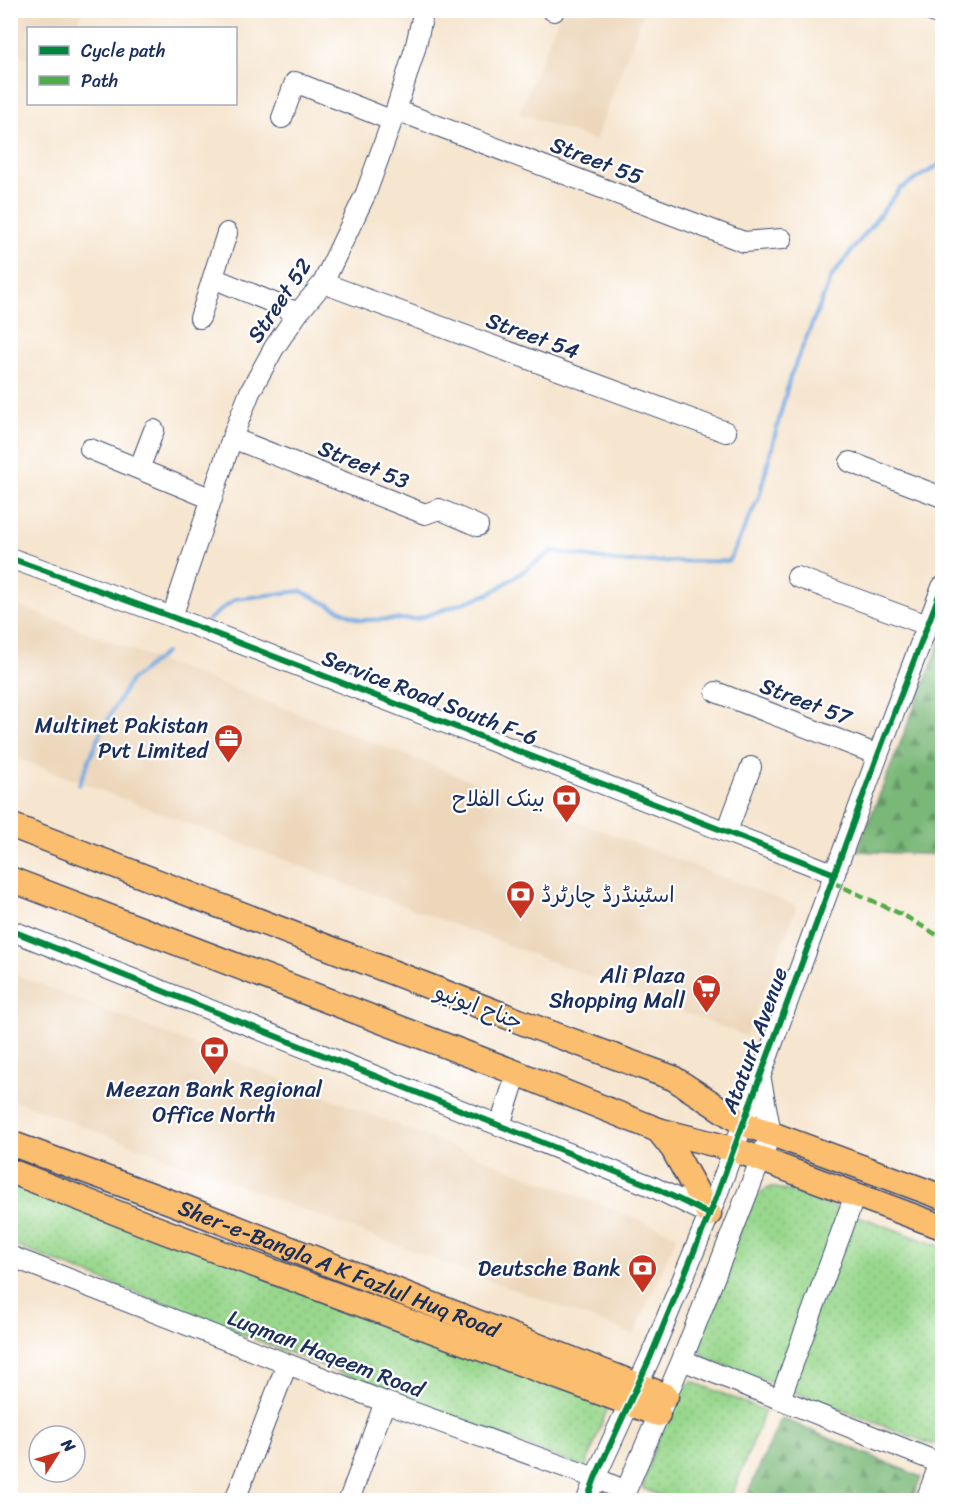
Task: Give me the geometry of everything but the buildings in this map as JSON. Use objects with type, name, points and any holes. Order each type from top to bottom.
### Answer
[{"type":"main road","name":"جناح ایونیو","points":[[10,825],[673,1078],[742,1123],[942,1197]]},
{"type":"main road","points":[[10,879],[517,1073],[658,1130],[733,1149],[942,1227]]},
{"type":"main road","points":[[658,1130],[678,1158],[709,1214]]},
{"type":"main road","name":"Sher-e-Bangla A K Fazlul Huq Road","points":[[10,1143],[173,1203],[633,1394]]},
{"type":"main road","name":"Sher-e-Bangla A K Fazlul Huq Road","points":[[10,1171],[163,1231],[662,1405]]},
{"type":"street","name":"Street 52","points":[[172,617],[232,438],[250,392],[274,348],[323,282],[366,193],[395,115],[424,10]]},
{"type":"street","points":[[928,10],[942,16]]},
{"type":"street","name":"Street 55","points":[[282,118],[295,82],[395,115],[744,242],[782,238]]},
{"type":"street","points":[[200,318],[227,233]]},
{"type":"street","points":[[213,278],[298,313]]},
{"type":"street","name":"Street 54","points":[[323,282],[726,432]]},
{"type":"street","points":[[139,469],[154,430]]},
{"type":"street","name":"Street 53","points":[[232,438],[425,514],[439,509],[478,526]]},
{"type":"street","points":[[90,450],[212,499]]},
{"type":"street","points":[[850,462],[942,497]]},
{"type":"street","name":"Service Road South F-6","points":[[10,558],[172,617],[836,874]]},
{"type":"street","points":[[797,577],[927,625]]},
{"type":"street","name":"Ataturk Avenue","points":[[587,1500],[650,1358],[709,1214],[942,587]]},
{"type":"street","name":"Street 57","points":[[716,692],[878,755]]},
{"type":"street","points":[[727,831],[752,767]]},
{"type":"street","points":[[10,930],[651,1186],[709,1214]]},
{"type":"street","points":[[500,1125],[517,1073]]},
{"type":"street","name":"Ataturk Avenue","points":[[760,1075],[771,1133]]},
{"type":"street","points":[[624,1496],[682,1360],[771,1133]]},
{"type":"street","points":[[780,1399],[855,1195]]},
{"type":"street","name":"Luqman Haqeem Road","points":[[10,1256],[385,1402],[595,1478],[624,1496]]},
{"type":"street","points":[[682,1360],[942,1461],[926,1500]]},
{"type":"street","points":[[235,1500],[287,1364]]},
{"type":"street","points":[[349,1500],[385,1402]]},
{"type":"shaded area","points":[[11,10],[83,10],[76,27],[27,27],[27,59],[11,51]]},
{"type":"shaded area","points":[[561,11],[644,11],[595,141],[519,113]]},
{"type":"shaded area","points":[[11,603],[797,906],[746,1036],[11,756]]},
{"type":"shaded area","points":[[11,973],[677,1235],[634,1335],[11,1099]]},
{"type":"green space","points":[[942,639],[942,855],[857,851]]},
{"type":"green space","points":[[10,1170],[612,1396],[585,1468],[11,1244]]},
{"type":"green space","points":[[770,1187],[790,1191],[942,1247],[942,1437],[940,1442],[931,1444],[703,1357],[700,1346],[701,1333],[752,1198]]},
{"type":"green space","points":[[693,1382],[765,1411],[734,1490],[726,1500],[671,1500],[642,1488],[668,1412],[684,1388]]},
{"type":"green space","points":[[781,1418],[921,1477],[912,1500],[745,1500]]},
{"type":"waterway","points":[[208,620],[235,599],[301,591],[360,620],[417,619],[491,593],[553,551],[620,562],[729,561],[759,497],[790,377],[832,276],[900,189],[942,163]]},
{"type":"waterway","points":[[79,785],[101,731],[130,681],[165,653]]},
{"type":"marked path","points":[[832,882],[905,916],[942,938]]},
{"type":"cycle path","points":[[10,558],[172,617],[835,874]]},
{"type":"cycle path","points":[[587,1500],[650,1358],[714,1203],[942,587]]},
{"type":"cycle path","points":[[10,930],[651,1186],[709,1214]]},
{"type":"place","name":"Multinet Pakistan Pvt Limited","points":[[229,764]]},
{"type":"place","name":"بینک الفلاح","points":[[566,824]]},
{"type":"place","name":"اسٹینڈرڈ چارٹرڈ","points":[[520,920]]},
{"type":"place","name":"Ali Plaza Shopping Mall","points":[[706,1014]]},
{"type":"place","name":"Meezan Bank Regional Office North","points":[[214,1076]]},
{"type":"place","name":"Deutsche Bank","points":[[642,1294]]}]
